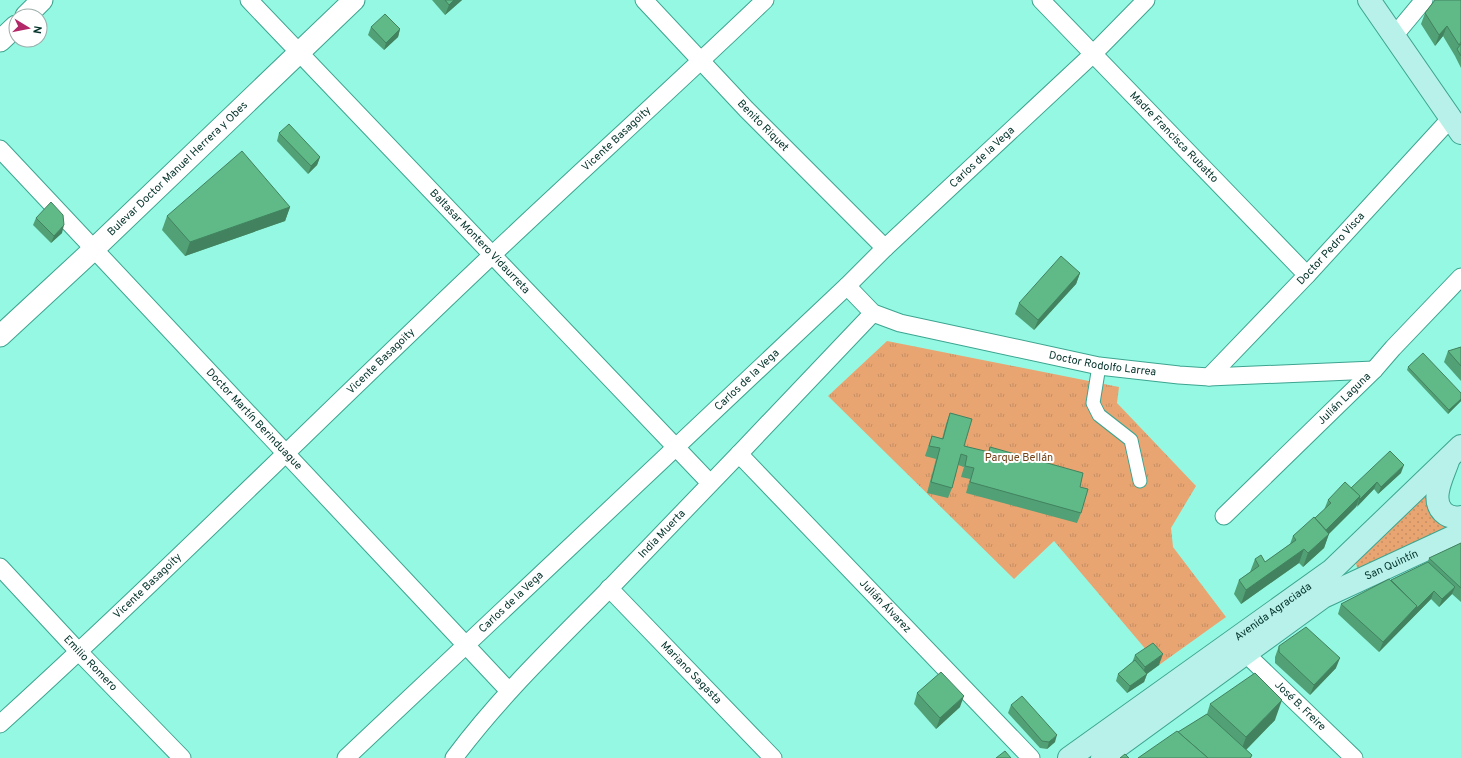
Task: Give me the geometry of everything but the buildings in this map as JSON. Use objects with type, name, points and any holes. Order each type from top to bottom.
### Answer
[{"type":"main road","points":[[1369,0],[1456,125]]},
{"type":"main road","points":[[1455,452],[1440,485],[1438,500],[1439,506],[1446,514],[1457,518],[1461,517]]},
{"type":"main road","name":"Avenida Agraciada","points":[[1069,758],[1332,570],[1455,452]]},
{"type":"main road","name":"San Quintín","points":[[1323,597],[1461,534]]},
{"type":"main road","name":"Avenida Agraciada","points":[[1102,758],[1323,597]]},
{"type":"street","points":[[34,8],[42,0]]},
{"type":"street","name":"Baltasar Montero Vidaurreta","points":[[249,0],[710,483]]},
{"type":"street","name":"Bulevar Doctor Manuel Herrera y Obes","points":[[0,336],[94,249],[354,0]]},
{"type":"street","name":"Benito Riquet","points":[[644,0],[746,108],[885,248]]},
{"type":"street","name":"Vicente Basagoity","points":[[0,724],[79,652],[492,255],[765,0]]},
{"type":"street","name":"Madre Francisca Rubatto","points":[[1042,0],[1307,275]]},
{"type":"street","name":"Carlos de la Vega","points":[[346,758],[847,286],[885,248],[1093,54],[1146,0]]},
{"type":"street","points":[[1394,36],[1424,0]]},
{"type":"street","points":[[0,41],[8,34]]},
{"type":"street","name":"Doctor Pedro Visca","points":[[1210,377],[1307,275],[1456,125]]},
{"type":"street","name":"Doctor Martín Berinduague","points":[[0,149],[509,691]]},
{"type":"street","name":"Julián Laguna","points":[[1224,516],[1374,370],[1461,277]]},
{"type":"street","name":"Doctor Rodolfo Larrea","points":[[847,286],[873,313],[900,323],[1099,366],[1210,377],[1374,370]]},
{"type":"street","name":"India Muerta","points":[[454,758],[475,729],[509,691],[610,588],[873,313]]},
{"type":"street","points":[[1099,366],[1094,403],[1099,415],[1131,440],[1140,481]]},
{"type":"street","name":"Julián Álvarez","points":[[739,454],[1031,758]]},
{"type":"street","name":"Emilio Romero","points":[[0,567],[79,652],[182,758]]},
{"type":"street","name":"Mariano Sagasta","points":[[610,588],[773,758]]},
{"type":"street","name":"José B. Freire","points":[[1246,654],[1354,758]]},
{"type":"green space","name":"Parque Bellán","points":[[887,341],[1119,387],[1117,403],[1196,486],[1171,528],[1173,547],[1226,617],[1159,665],[1054,541],[1014,579],[828,396]]},
{"type":"green space","points":[[1433,485],[1432,514],[1436,521],[1447,525],[1446,530],[1359,569],[1357,568],[1356,563]]}]
